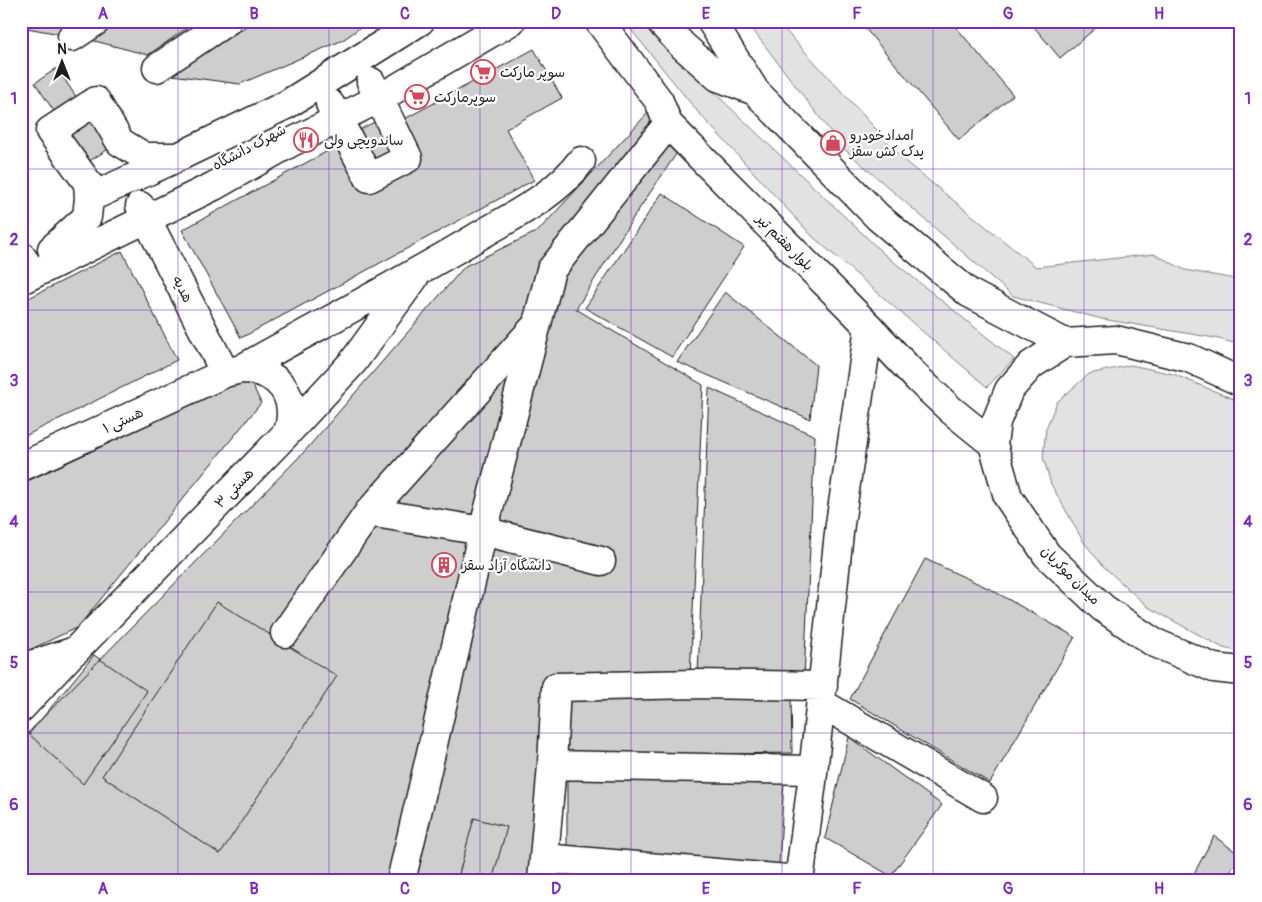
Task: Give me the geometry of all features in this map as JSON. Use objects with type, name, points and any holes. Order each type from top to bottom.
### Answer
[{"type":"main road","points":[[72,37],[96,21]]},
{"type":"main road","points":[[157,68],[227,21]]},
{"type":"main road","points":[[89,198],[286,105],[420,21]]},
{"type":"main road","name":"شهرک دانشگاه","points":[[22,266],[52,249],[144,212],[375,90],[407,62],[472,21]]},
{"type":"main road","points":[[334,112],[369,178],[408,158],[375,90],[511,21]]},
{"type":"main road","points":[[660,21],[682,45],[718,77],[755,92]]},
{"type":"main road","points":[[711,21],[755,92],[878,218],[969,293],[1065,343]]},
{"type":"main road","name":"بلوار هفتم تیر","points":[[598,22],[659,101],[668,124],[944,404],[993,444]]},
{"type":"main road","points":[[52,249],[87,217],[89,198],[88,183],[50,131],[96,101],[120,142],[145,157],[178,157]]},
{"type":"main road","points":[[402,881],[483,531],[551,270],[668,124]]},
{"type":"main road","name":"هستی ۱","points":[[21,467],[233,371],[418,272],[545,196],[570,176],[581,161]]},
{"type":"main road","points":[[22,266],[144,212]]},
{"type":"main road","name":"هدیه","points":[[144,212],[233,371]]},
{"type":"main road","name":"هستی ۳","points":[[21,668],[74,651],[288,432],[353,362],[418,272]]},
{"type":"main road","points":[[869,326],[840,524],[822,695],[799,880],[543,870],[556,687],[697,684],[822,695],[983,798]]},
{"type":"main road","points":[[285,633],[369,512],[535,327]]},
{"type":"main road","name":"میدان موکریان","points":[[1241,382],[1189,358],[1116,340],[1065,343],[1031,365],[1009,390],[996,422],[993,444],[1008,497],[1047,555],[1103,608],[1153,642],[1214,668],[1241,672]]},
{"type":"main road","points":[[233,371],[252,369],[264,372],[282,385],[287,394],[292,413],[288,432]]},
{"type":"main road","points":[[369,512],[483,531],[601,561]]},
{"type":"main road","points":[[21,708],[74,651]]},
{"type":"main road","points":[[552,764],[813,770]]},
{"type":"shaded area","points":[[624,21],[639,21],[884,254],[1014,359],[987,387],[812,236],[697,111]]},
{"type":"shaded area","points":[[746,21],[777,21],[907,163],[1036,267],[1154,254],[1185,270],[1241,280],[1241,345],[1215,338],[1102,319],[1013,296],[843,148]]},
{"type":"shaded area","points":[[1131,365],[1173,374],[1241,402],[1241,652],[1223,648],[1148,607],[1103,566],[1083,541],[1051,484],[1043,457],[1046,428],[1057,402],[1089,374]]},
{"type":"building","points":[[21,21],[80,21],[66,35],[21,27]]},
{"type":"building","points":[[118,21],[197,21],[148,55],[91,40]]},
{"type":"building","points":[[254,21],[369,21],[343,40],[240,84],[172,75]]},
{"type":"building","points":[[859,21],[951,21],[1013,95],[959,140]]},
{"type":"building","points":[[1029,21],[1104,21],[1060,58]]},
{"type":"building","points":[[534,49],[562,98],[506,129],[534,180],[241,338],[182,230],[348,140],[371,182],[418,156],[399,122]]},
{"type":"building","points":[[57,68],[110,148],[88,162],[35,83]]},
{"type":"building","name":"دانشگاه آزاد سقز","points":[[659,101],[691,132],[635,215],[576,309],[703,385],[690,678],[546,678],[530,881],[21,881],[21,740],[304,452],[465,266],[538,231]]},
{"type":"building","points":[[380,119],[398,152],[376,163],[359,130]]},
{"type":"building","points":[[662,193],[744,247],[672,357],[585,308]]},
{"type":"building","points":[[122,251],[177,360],[21,438],[21,302]]},
{"type":"building","points":[[725,292],[816,365],[810,419],[677,362]]},
{"type":"building","points":[[249,378],[261,403],[78,627],[21,654],[21,484]]},
{"type":"building","points":[[709,388],[815,436],[804,678],[698,676]]},
{"type":"building","points":[[925,559],[990,589],[1075,637],[990,783],[850,699]]},
{"type":"building","points":[[217,602],[337,676],[220,854],[102,776]]},
{"type":"building","points":[[94,655],[147,691],[83,784],[29,734]]},
{"type":"building","points":[[791,691],[792,753],[564,756],[563,694]]},
{"type":"building","points":[[849,737],[942,805],[891,876],[825,838]]},
{"type":"building","points":[[567,774],[784,782],[779,865],[567,852]]},
{"type":"building","points":[[474,818],[507,827],[492,881],[457,881]]},
{"type":"building","points":[[1214,836],[1240,855],[1225,881],[1190,881]]},
{"type":"building","points":[[564,870],[709,881],[564,881]]},
{"type":"place","name":"سوپر مارکت","points":[[483,72]]},
{"type":"place","name":"سوپرمارکت","points":[[417,97]]},
{"type":"place","name":"ساندویچی ولی","points":[[306,140]]},
{"type":"place","name":"امدادخودرو یدک کش سقز","points":[[833,143]]},
{"type":"place","name":"دانشگاه آزاد سقز","points":[[444,565]]}]
